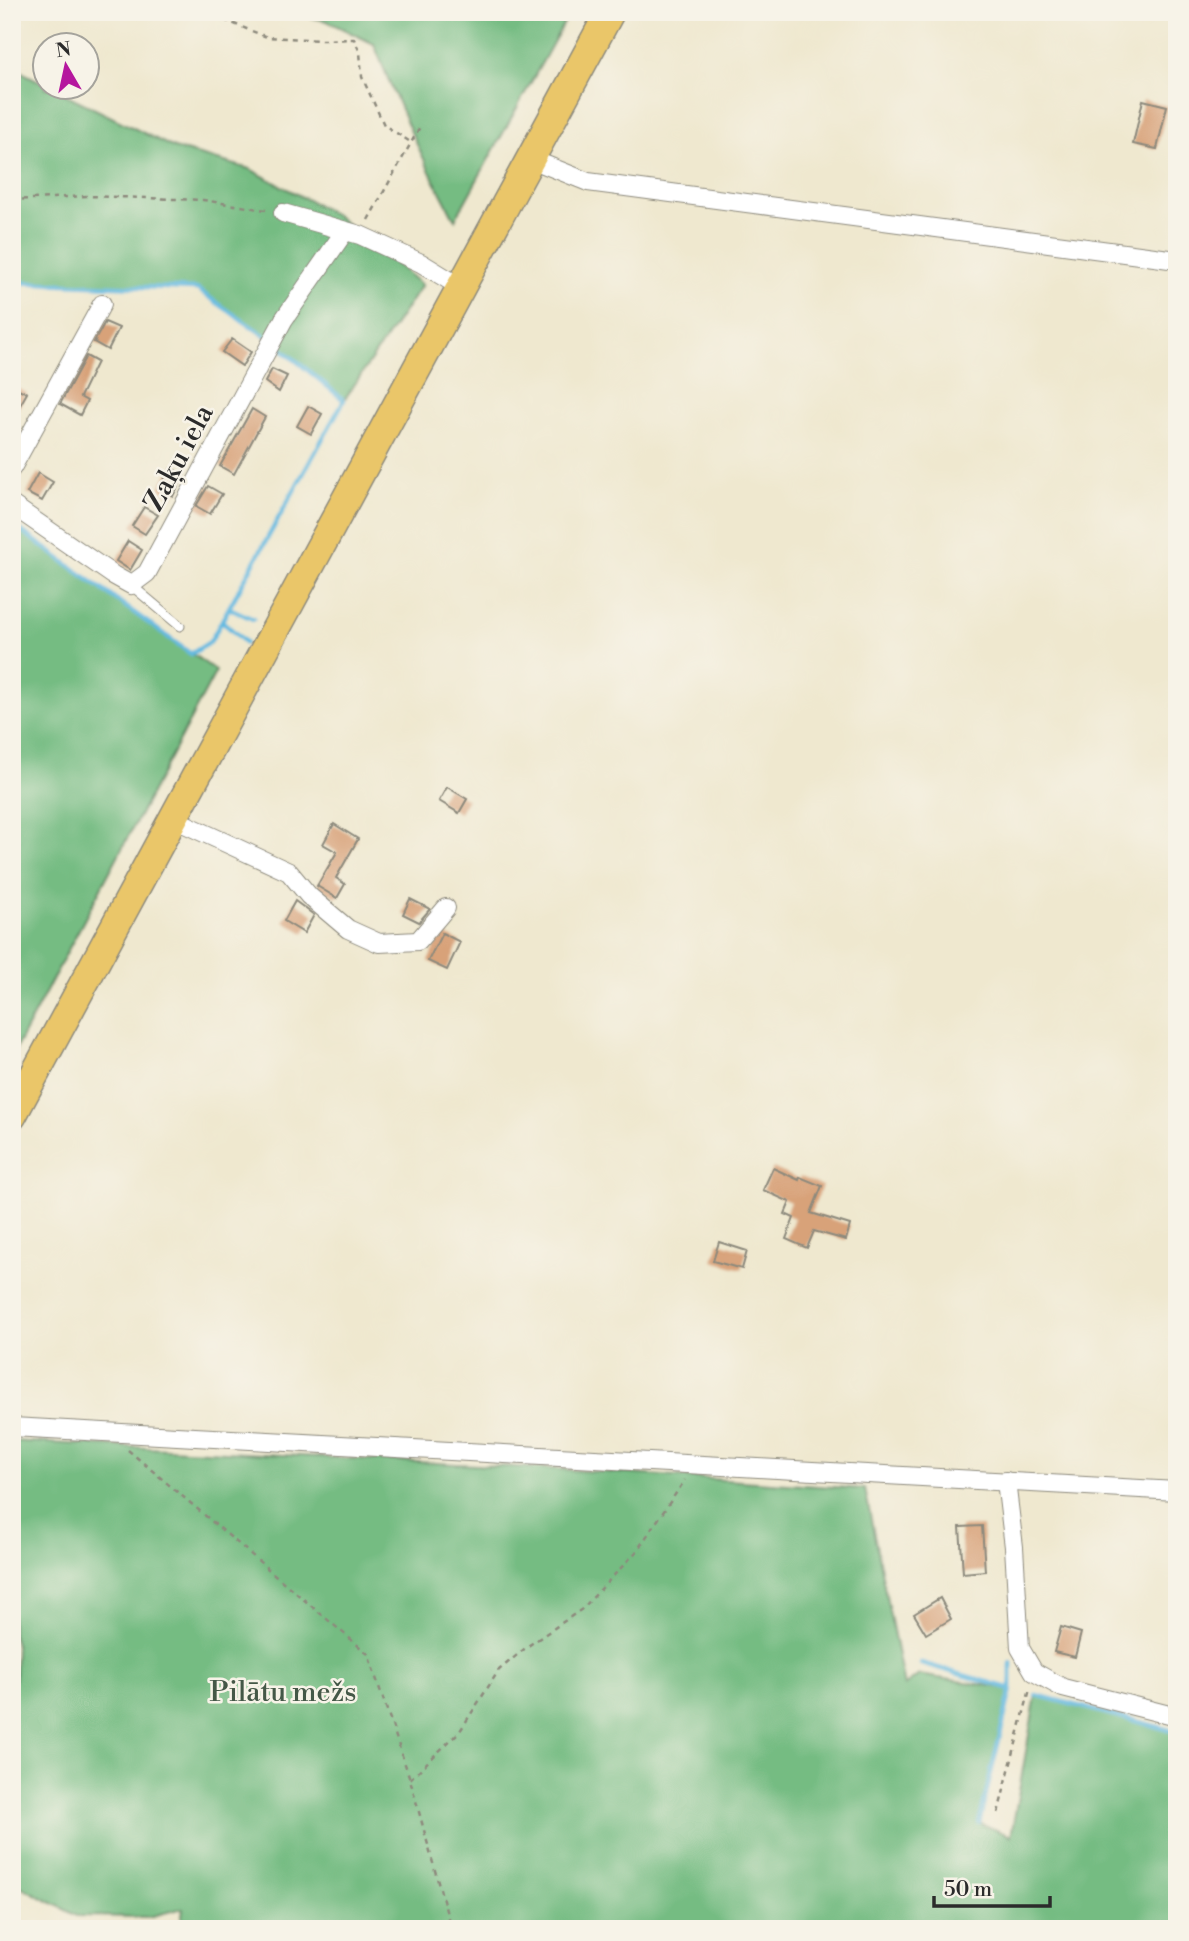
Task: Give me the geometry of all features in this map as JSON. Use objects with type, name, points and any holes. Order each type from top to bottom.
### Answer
[{"type":"highway","points":[[12,1116],[611,12]]},
{"type":"street","points":[[531,159],[588,182],[1177,260]]},
{"type":"street","points":[[283,213],[352,233],[421,264],[462,288]]},
{"type":"street","name":"Zaķu iela","points":[[131,585],[147,573],[284,319],[352,233]]},
{"type":"street","points":[[12,468],[102,304]]},
{"type":"street","points":[[12,505],[131,585]]},
{"type":"street","points":[[174,819],[289,872],[309,896],[348,929],[379,943],[418,941],[446,908]]},
{"type":"street","points":[[12,1427],[1177,1491]]},
{"type":"street","points":[[1006,1481],[1014,1547],[1020,1648],[1034,1672],[1063,1688],[1177,1717]]},
{"type":"lane","points":[[131,585],[180,626]]},
{"type":"path","points":[[186,12],[219,18],[267,37],[354,39],[360,52],[362,78],[384,125],[412,143]]},
{"type":"path","points":[[352,233],[412,143],[421,125]]},
{"type":"path","points":[[12,200],[88,196],[203,200],[283,213]]},
{"type":"path","points":[[126,1448],[368,1654],[410,1779],[452,1929]]},
{"type":"path","points":[[410,1779],[460,1731],[499,1670],[528,1646],[582,1609],[636,1552],[696,1464]]},
{"type":"path","points":[[998,1813],[1034,1672]]},
{"type":"green space","points":[[286,12],[570,12],[455,220],[412,133],[374,44],[327,21]]},
{"type":"green space","points":[[12,70],[18,70],[32,77],[32,102],[81,102],[174,148],[250,169],[334,214],[422,285],[344,400],[282,349],[197,289],[12,282]]},
{"type":"green space","points":[[12,524],[216,671],[14,1052],[12,1051]]},
{"type":"green space","name":"Pilātu mežs","points":[[12,1441],[555,1469],[865,1489],[904,1686],[919,1675],[1011,1689],[979,1823],[1011,1836],[1036,1695],[1177,1732],[1177,1929],[180,1929],[183,1908],[149,1917],[77,1916],[12,1882],[12,1681],[15,1679],[16,1645],[12,1634]]},
{"type":"building","points":[[1143,100],[1167,106],[1157,149],[1133,144]]},
{"type":"building","points":[[105,322],[119,328],[108,350],[94,342]]},
{"type":"building","points":[[232,339],[251,352],[242,366],[222,352]]},
{"type":"building","points":[[86,356],[97,362],[80,397],[87,401],[80,415],[60,404]]},
{"type":"building","points":[[272,369],[287,376],[279,392],[265,382]]},
{"type":"building","points":[[12,386],[27,393],[12,419]]},
{"type":"building","points":[[308,406],[322,414],[311,434],[297,426]]},
{"type":"building","points":[[252,409],[265,417],[234,474],[220,466]]},
{"type":"building","points":[[171,468],[184,475],[173,496],[159,488]]},
{"type":"building","points":[[38,473],[53,482],[42,501],[27,493]]},
{"type":"building","points":[[208,486],[222,494],[210,514],[196,506]]},
{"type":"building","points":[[144,507],[158,515],[145,534],[132,526]]},
{"type":"building","points":[[128,541],[142,550],[130,570],[116,561]]},
{"type":"building","points":[[447,787],[467,799],[459,813],[439,801]]},
{"type":"building","points":[[334,824],[358,839],[336,878],[345,884],[337,898],[317,886],[337,852],[323,844]]},
{"type":"building","points":[[410,899],[430,909],[419,922],[403,914]]},
{"type":"building","points":[[295,901],[314,915],[304,933],[284,921]]},
{"type":"building","points":[[442,933],[460,942],[447,970],[428,961]]},
{"type":"building","points":[[773,1168],[799,1180],[800,1177],[822,1186],[811,1213],[850,1225],[846,1240],[814,1231],[807,1248],[786,1239],[794,1218],[785,1214],[790,1202],[763,1190]]},
{"type":"building","points":[[719,1242],[747,1251],[742,1269],[713,1261]]},
{"type":"building","points":[[982,1526],[985,1571],[963,1573],[960,1527]]},
{"type":"building","points":[[940,1598],[951,1619],[926,1634],[914,1614]]},
{"type":"building","points":[[1061,1627],[1081,1633],[1075,1657],[1054,1652]]},
{"type":"waterway","points":[[12,282],[197,289],[264,335]]},
{"type":"waterway","points":[[12,524],[191,654],[210,642],[344,400],[282,349]]},
{"type":"waterway","points":[[229,608],[253,619]]},
{"type":"waterway","points":[[222,621],[246,643]]},
{"type":"waterway","points":[[921,1663],[1011,1689]]},
{"type":"waterway","points":[[979,1823],[1011,1689],[1011,1663]]},
{"type":"waterway","points":[[1036,1695],[1177,1732]]}]
